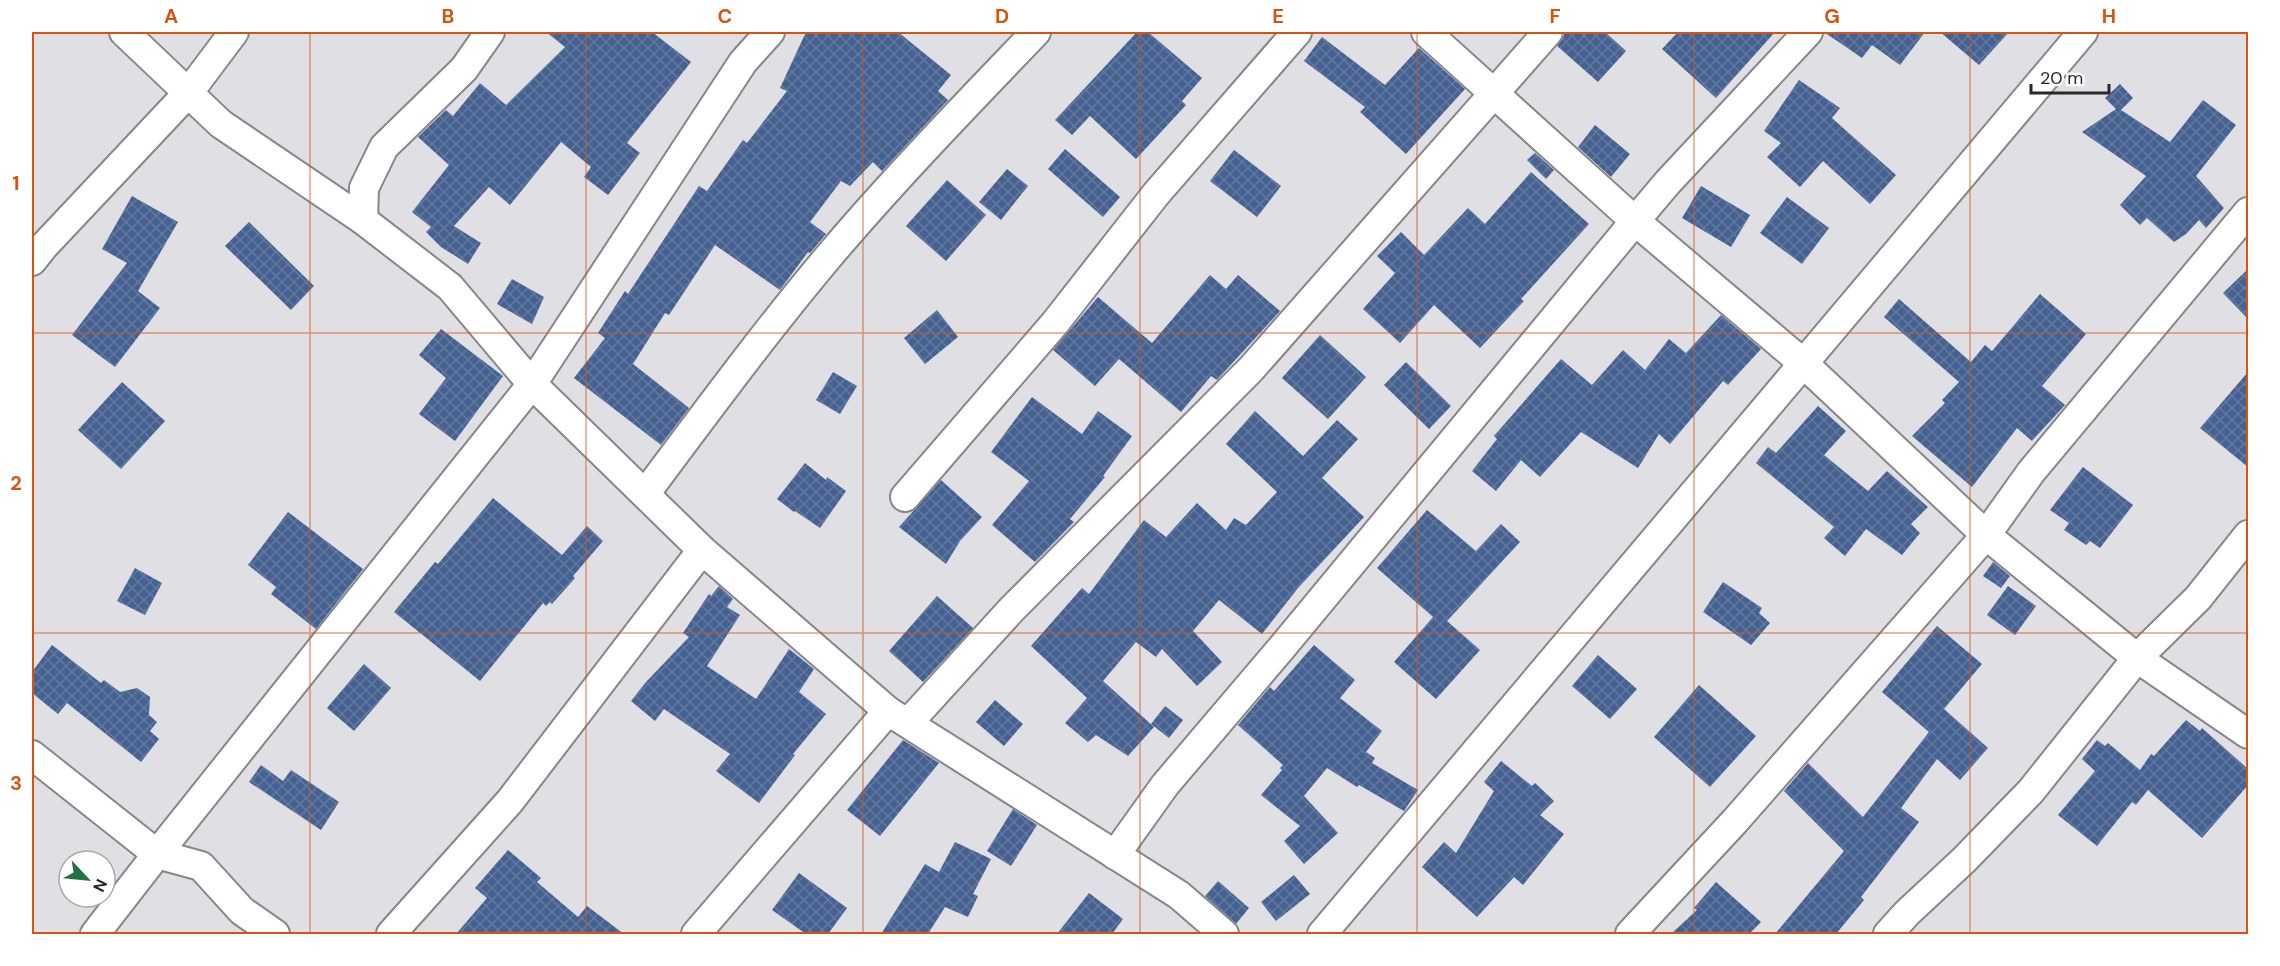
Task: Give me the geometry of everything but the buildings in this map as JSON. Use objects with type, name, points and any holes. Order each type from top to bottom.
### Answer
[{"type":"street","points":[[124,32],[221,124],[363,220],[450,287],[532,384],[702,550],[898,717],[1179,895],[1224,934]]},
{"type":"street","points":[[32,261],[189,92],[234,32]]},
{"type":"street","points":[[363,220],[364,188],[384,147],[464,69],[490,32]]},
{"type":"street","points":[[95,934],[532,384],[743,62],[770,32]]},
{"type":"street","points":[[645,494],[752,352],[833,252],[894,180],[1036,32]]},
{"type":"street","points":[[905,497],[1055,323],[1156,194],[1297,32]]},
{"type":"street","points":[[1426,32],[1635,221],[1803,363],[1986,536],[2137,658],[2248,734]]},
{"type":"street","points":[[696,934],[898,717],[1012,609],[1251,369],[1548,32]]},
{"type":"street","points":[[1115,855],[1165,785],[1635,221],[1668,182],[1808,32]]},
{"type":"street","points":[[1322,934],[2083,32]]},
{"type":"street","points":[[1630,934],[1735,821],[1986,536],[2031,472],[2248,212]]},
{"type":"street","points":[[1888,934],[2031,792],[2137,658],[2198,598],[2248,535]]},
{"type":"street","points":[[391,934],[510,801],[702,550]]},
{"type":"street","points":[[32,755],[157,854],[201,866],[242,911],[275,934]]}]
